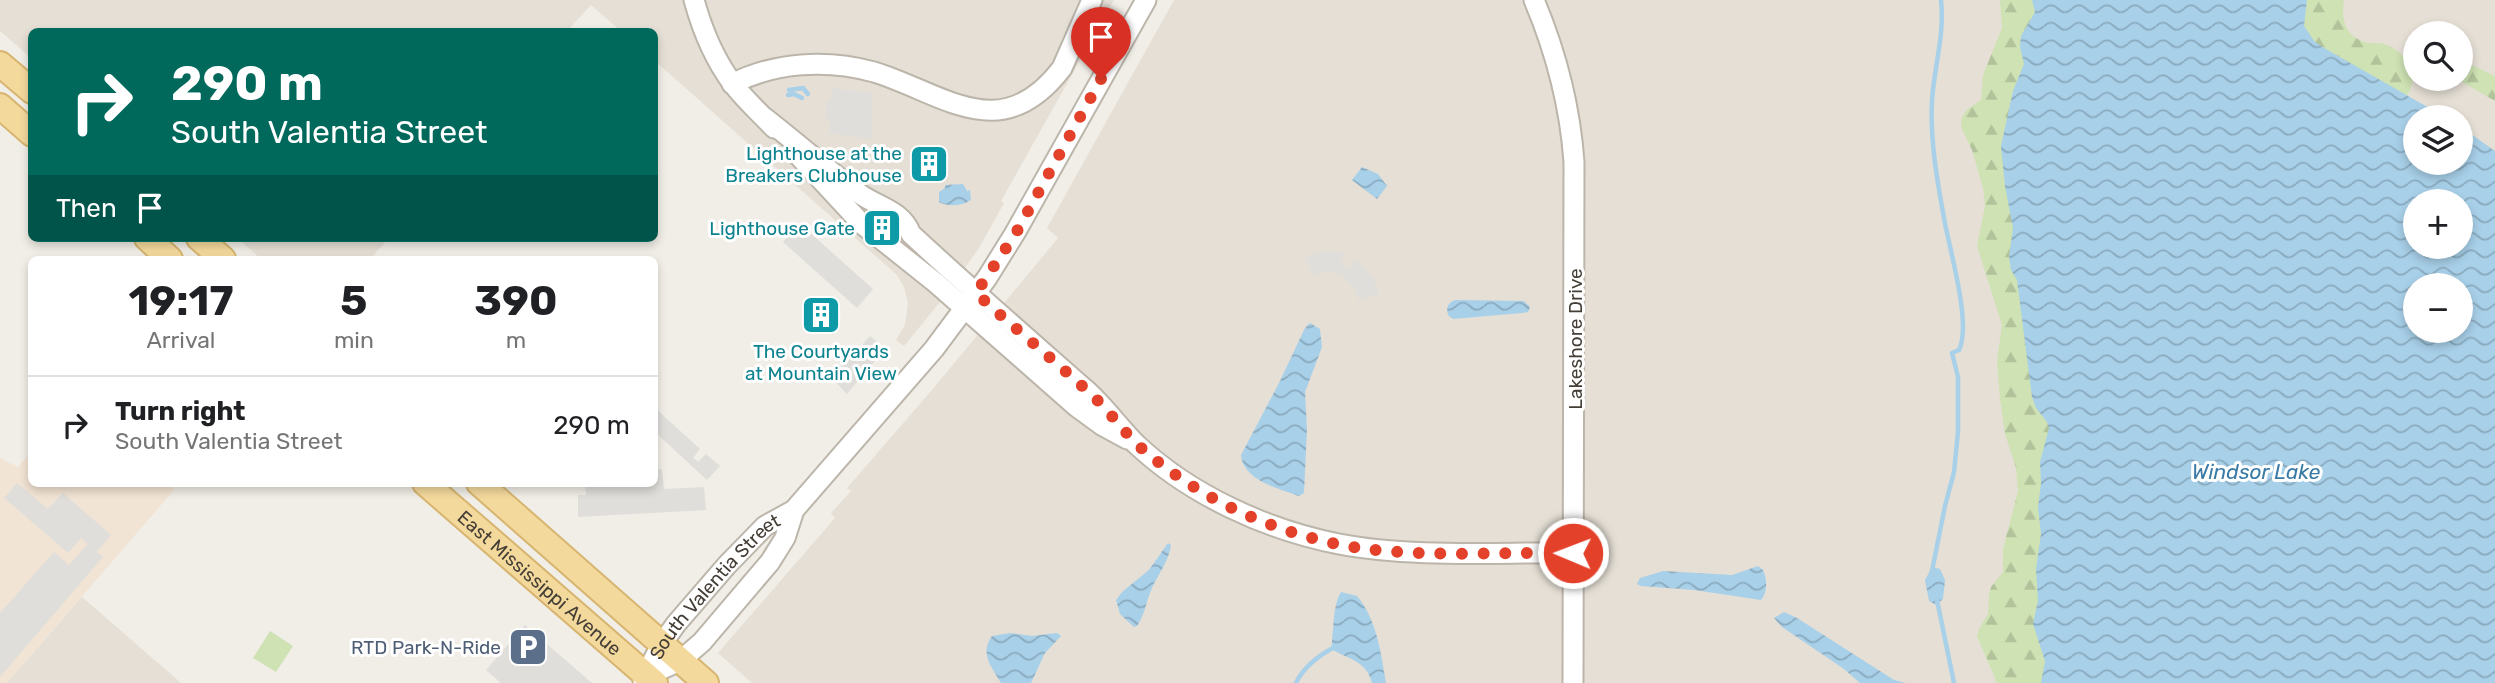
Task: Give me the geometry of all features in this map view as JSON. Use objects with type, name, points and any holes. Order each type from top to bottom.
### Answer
[{"type":"main road","points":[[0,64],[28,88]]},
{"type":"main road","points":[[0,106],[28,130]]},
{"type":"main road","points":[[151,242],[167,256]]},
{"type":"main road","points":[[204,242],[220,256]]},
{"type":"main road","name":"East Mississippi Avenue","points":[[429,487],[647,681]]},
{"type":"main road","name":"East Mississippi Avenue","points":[[484,487],[706,683]]},
{"type":"street","points":[[694,0],[710,44],[732,83],[854,215],[970,301]]},
{"type":"street","points":[[732,83],[779,67],[841,66],[888,77],[968,109],[998,110],[1028,99],[1050,83],[1062,68],[1092,0]]},
{"type":"street","name":"South Valentia Street","points":[[647,681],[671,653],[681,618],[749,541],[774,520],[794,510],[934,349],[970,301],[1016,233],[1146,0]]},
{"type":"street","name":"Lakeshore Drive","points":[[1534,0],[1559,68],[1569,117],[1574,162],[1573,683]]},
{"type":"street","points":[[765,118],[861,195],[885,206],[907,225],[911,234],[970,301],[1087,415],[1136,443],[1184,480],[1223,503],[1268,523],[1316,538],[1388,551],[1573,553]]},
{"type":"street","name":"South Valentia Street","points":[[671,653],[702,642],[762,572],[785,538],[794,510]]},
{"type":"shaded area","points":[[0,0],[1114,0],[1001,201],[1004,203],[979,248],[904,346],[896,340],[905,325],[908,303],[904,287],[897,275],[658,64],[658,28],[618,28],[591,5],[570,28],[28,28],[28,55],[0,31]]},
{"type":"shaded area","points":[[1174,0],[2495,0],[2495,683],[752,683],[718,653],[835,518],[831,513],[851,491],[847,488],[1058,238],[1047,228]]},
{"type":"shaded area","points":[[832,88],[873,93],[873,139],[829,133],[830,120],[825,119]]},
{"type":"shaded area","points":[[799,223],[873,289],[857,308],[783,242]]},
{"type":"shaded area","points":[[242,242],[385,242],[373,256],[258,256]]},
{"type":"shaded area","points":[[1322,251],[1345,253],[1341,264],[1349,269],[1357,260],[1373,278],[1379,295],[1359,300],[1354,287],[1342,275],[1328,271],[1314,275],[1305,257]]},
{"type":"shaded area","points":[[870,336],[885,349],[847,394],[828,374],[844,365]]},
{"type":"shaded area","points":[[658,411],[700,449],[693,458],[698,462],[706,454],[720,466],[707,480],[658,435]]},
{"type":"shaded area","points":[[28,455],[28,487],[170,487],[174,490],[7,683],[0,683],[0,458],[18,467]]},
{"type":"shaded area","points":[[658,469],[662,469],[664,489],[704,487],[706,510],[578,517],[578,495],[586,495],[585,487],[658,487]]},
{"type":"shaded area","points":[[17,483],[48,509],[63,493],[111,535],[97,552],[103,557],[0,677],[0,613],[54,552],[69,565],[88,544],[81,538],[68,553],[4,498]]},
{"type":"shaded area","points":[[82,597],[181,683],[7,683]]},
{"type":"shaded area","name":"RTD Park-N-Ride","points":[[525,625],[592,683],[501,683],[486,670]]},
{"type":"green space","points":[[2000,0],[2044,0],[2032,59],[2050,422],[2053,683],[1997,683],[1977,636],[1988,614],[1991,587],[2003,572],[2003,549],[2018,491],[2016,468],[2005,434],[2000,399],[1997,361],[2002,325],[1977,246],[1985,206],[1983,188],[1972,150],[1961,127],[1962,117],[1967,110],[1981,100],[1983,75],[2002,28]]},
{"type":"green space","points":[[2297,0],[2344,0],[2344,21],[2354,37],[2368,43],[2392,47],[2403,56],[2403,91],[2410,91],[2407,96],[2312,48],[2296,7]]},
{"type":"green space","points":[[2473,66],[2495,76],[2495,101],[2473,88]]},
{"type":"green space","points":[[270,631],[293,646],[276,672],[253,658]]},
{"type":"water","name":"Windsor Lake","points":[[2032,0],[2307,0],[2304,26],[2315,42],[2424,105],[2403,105],[2403,175],[2473,175],[2473,135],[2495,151],[2495,683],[2041,683],[2045,661],[2033,624],[2038,600],[2036,569],[2041,534],[2038,507],[2040,462],[2049,428],[2032,397],[2017,280],[2011,270],[2009,257],[2013,228],[2001,146],[2013,91],[2024,64],[2020,47],[2021,36],[2035,12]]},
{"type":"water","points":[[1362,167],[1378,174],[1387,186],[1377,199],[1352,180]]},
{"type":"water","points":[[963,184],[967,191],[970,190],[971,200],[955,205],[939,202],[939,192],[945,185]]},
{"type":"water","points":[[1455,300],[1524,301],[1530,307],[1528,312],[1522,313],[1453,319],[1447,309]]},
{"type":"water","points":[[1310,323],[1320,329],[1322,347],[1305,392],[1307,429],[1304,493],[1299,496],[1272,487],[1255,477],[1243,464],[1241,455],[1305,328]]},
{"type":"water","points":[[1168,543],[1171,545],[1168,556],[1152,588],[1142,617],[1134,627],[1120,614],[1116,600],[1149,570]]},
{"type":"water","points":[[1758,566],[1763,570],[1766,581],[1761,600],[1637,584],[1640,578],[1663,571],[1732,575]]},
{"type":"water","points":[[1932,567],[1940,569],[1945,580],[1943,599],[1936,605],[1929,601],[1925,580]]},
{"type":"water","points":[[1341,592],[1357,596],[1369,615],[1377,637],[1386,683],[1372,683],[1361,665],[1331,649],[1335,612]]},
{"type":"water","points":[[1784,612],[1894,680],[1906,683],[1860,683],[1782,627],[1774,618]]},
{"type":"water","points":[[1010,633],[1032,636],[1057,633],[1061,636],[1045,653],[1031,683],[1001,683],[988,660],[988,643],[992,636]]},
{"type":"waterway","points":[[1932,571],[1954,472],[1958,432],[1958,377],[1952,353],[1959,350],[1963,323],[1939,189],[1932,130],[1933,88],[1942,25],[1941,0]]},
{"type":"waterway","points":[[789,90],[803,88],[808,94]]},
{"type":"waterway","points":[[788,95],[794,94],[802,98]]},
{"type":"waterway","points":[[1937,600],[1954,683]]},
{"type":"waterway","points":[[1296,683],[1311,663],[1331,649]]},
{"type":"place","name":"Lighthouse at the Breakers Clubhouse","points":[[929,164]]},
{"type":"place","name":"Lighthouse Gate","points":[[882,228]]},
{"type":"place","name":"The Courtyards at Mountain View","points":[[821,315]]},
{"type":"place","name":"RTD Park-N-Ride","points":[[528,647]]},
{"type":"route","points":[[1101,79],[1016,233],[976,293],[1095,398],[1152,457],[1189,484],[1250,516],[1316,538],[1376,550],[1573,553]]}]
